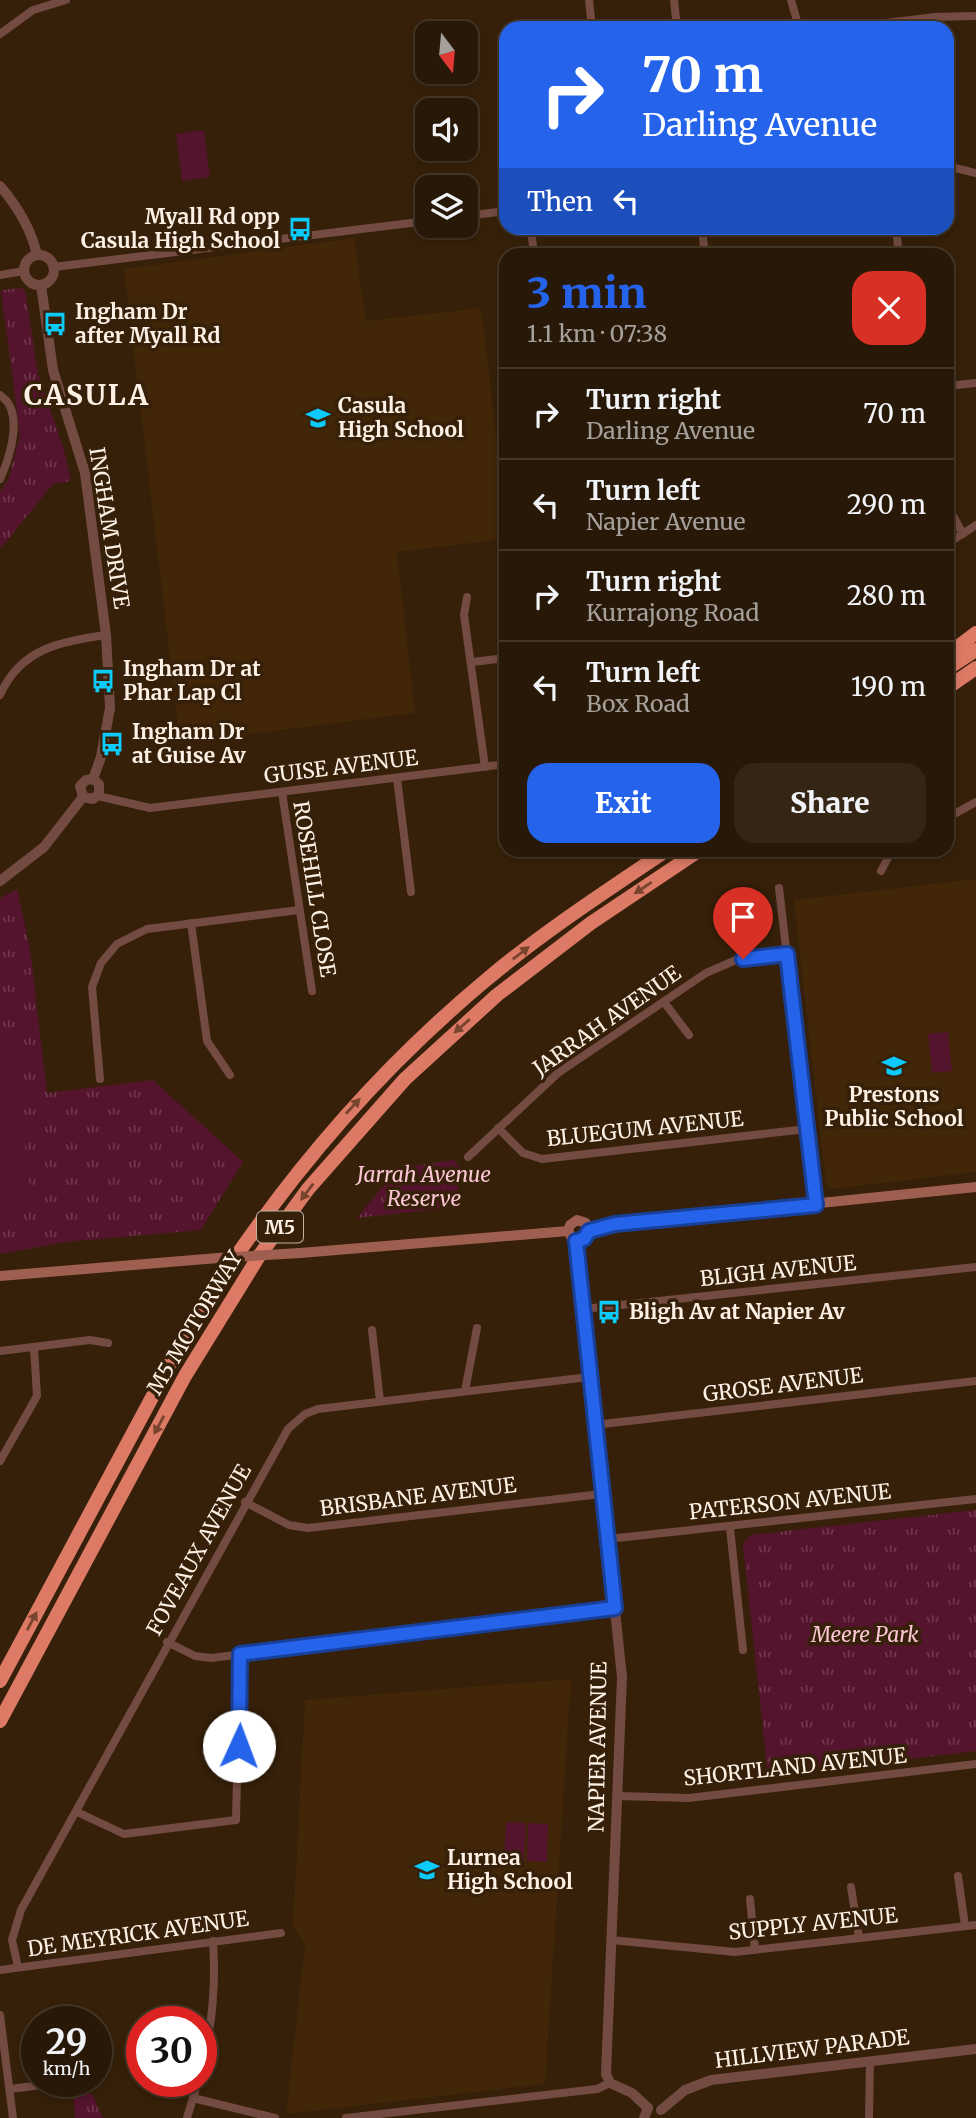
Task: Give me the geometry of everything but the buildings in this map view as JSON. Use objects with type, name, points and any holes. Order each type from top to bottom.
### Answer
[{"type":"highway","points":[[954,650],[976,633]]},
{"type":"highway","points":[[954,664],[976,650]]},
{"type":"highway","points":[[954,683],[976,668]]},
{"type":"highway","name":"M5 MOTORWAY","points":[[0,1681],[186,1334],[219,1279],[307,1159],[390,1068],[476,989],[567,917],[657,857]]},
{"type":"highway","name":"M5 MOTORWAY","points":[[0,1721],[185,1377],[259,1256],[315,1181],[405,1079],[487,1003],[541,960],[690,857]]},
{"type":"main road","points":[[568,1231],[576,1241],[584,1239],[589,1231],[615,1224],[976,1187]]},
{"type":"main road","points":[[568,1231],[570,1225],[577,1220],[586,1223],[589,1231]]},
{"type":"main road","points":[[0,1276],[516,1233],[568,1231]]},
{"type":"street","points":[[0,34],[33,10],[66,0]]},
{"type":"street","points":[[589,0],[591,21]]},
{"type":"street","points":[[674,0],[676,21]]},
{"type":"street","points":[[791,0],[797,21]]},
{"type":"street","points":[[902,21],[976,16]]},
{"type":"street","points":[[954,168],[976,173]]},
{"type":"street","points":[[0,186],[17,205],[28,226],[37,255]]},
{"type":"street","points":[[478,214],[499,212]]},
{"type":"street","points":[[54,267],[415,222]]},
{"type":"street","points":[[37,255],[49,259],[54,267],[51,279],[41,285],[31,282],[24,271],[27,260],[37,255]]},
{"type":"street","points":[[0,275],[24,271]]},
{"type":"street","name":"INGHAM DRIVE","points":[[41,285],[53,370],[85,473],[106,635],[110,708],[101,757],[93,779]]},
{"type":"street","points":[[954,385],[976,383]]},
{"type":"street","points":[[0,395],[9,404],[13,424],[10,453],[0,479]]},
{"type":"street","points":[[954,518],[963,534]]},
{"type":"street","points":[[954,540],[976,525]]},
{"type":"street","points":[[467,597],[464,615],[485,767]]},
{"type":"street","points":[[0,695],[17,668],[47,646],[106,635]]},
{"type":"street","points":[[472,662],[499,659]]},
{"type":"street","name":"GUISE AVENUE","points":[[98,796],[150,808],[499,765]]},
{"type":"street","points":[[397,778],[411,892]]},
{"type":"street","points":[[93,779],[100,788],[98,796],[91,800],[83,797],[80,786],[86,780],[93,779]]},
{"type":"street","name":"ROSEHILL CLOSE","points":[[282,792],[312,991]]},
{"type":"street","points":[[0,881],[44,847],[83,797]]},
{"type":"street","points":[[954,814],[976,802]]},
{"type":"street","points":[[881,871],[888,857]]},
{"type":"street","points":[[779,888],[816,1205]]},
{"type":"street","points":[[100,1079],[91,1001],[92,987],[101,963],[117,944],[136,932],[299,909]]},
{"type":"street","points":[[191,923],[207,1041],[230,1075]]},
{"type":"street","name":"JARRAH AVENUE","points":[[468,1157],[558,1073],[664,1002],[724,964],[787,954]]},
{"type":"street","points":[[664,1002],[689,1035]]},
{"type":"street","name":"BLUEGUM AVENUE","points":[[498,1128],[523,1153],[541,1159],[807,1129]]},
{"type":"street","name":"NAPIER AVENUE","points":[[576,1241],[622,1684],[606,2070],[610,2082]]},
{"type":"street","name":"BLIGH AVENUE","points":[[583,1309],[976,1267]]},
{"type":"street","points":[[465,1391],[477,1328]]},
{"type":"street","points":[[372,1330],[380,1401]]},
{"type":"street","points":[[0,1351],[90,1340],[108,1343]]},
{"type":"street","points":[[0,1461],[37,1396],[34,1347]]},
{"type":"street","name":"FOVEAUX AVENUE","points":[[18,1967],[12,1940],[21,1910],[167,1642],[288,1429],[305,1414],[380,1401],[589,1377]]},
{"type":"street","name":"GROSE AVENUE","points":[[594,1425],[976,1381]]},
{"type":"street","name":"BRISBANE AVENUE","points":[[245,1502],[289,1525],[308,1528],[601,1494]]},
{"type":"street","name":"PATERSON AVENUE","points":[[608,1539],[730,1528],[976,1499]]},
{"type":"street","points":[[730,1528],[743,1650]]},
{"type":"street","points":[[167,1642],[203,1658],[615,1608]]},
{"type":"street","points":[[77,1811],[124,1834],[236,1820],[240,1654]]},
{"type":"street","name":"SHORTLAND AVENUE","points":[[618,1796],[701,1797],[976,1764]]},
{"type":"street","points":[[958,1876],[965,1926]]},
{"type":"street","points":[[851,1887],[859,1938]]},
{"type":"street","points":[[750,1899],[755,1950]]},
{"type":"street","name":"SUPPLY AVENUE","points":[[611,1940],[654,1942],[713,1951],[755,1950],[976,1925]]},
{"type":"street","name":"DE MEYRICK AVENUE","points":[[0,1970],[281,1933]]},
{"type":"street","points":[[213,1941],[213,2006]]},
{"type":"street","points":[[0,2015],[13,2118]]},
{"type":"street","name":"HILLVIEW PARADE","points":[[662,2114],[685,2090],[711,2080],[976,2049]]},
{"type":"street","points":[[869,2118],[870,2061]]},
{"type":"street","points":[[346,2118],[597,2089],[610,2082],[632,2093],[646,2113],[654,2107],[662,2114]]},
{"type":"street","points":[[10,2089],[21,2088]]},
{"type":"street","points":[[187,2118],[193,2098],[275,2118]]},
{"type":"shaded area","name":"Casula High School","points":[[354,238],[366,321],[481,308],[499,457],[499,540],[397,552],[415,713],[180,743],[124,269]]},
{"type":"shaded area","name":"Prestons Public School","points":[[976,879],[976,1172],[832,1189],[826,1184],[794,900]]},
{"type":"shaded area","name":"Lurnea High School","points":[[571,1679],[545,2084],[286,2114],[305,1945],[293,1926],[305,1700]]},
{"type":"green space","points":[[204,130],[210,177],[182,181],[176,134]]},
{"type":"green space","points":[[1,290],[25,290],[38,374],[64,450],[71,481],[53,484],[0,549],[0,491],[8,481],[20,435]]},
{"type":"green space","points":[[17,889],[30,949],[47,1093],[153,1080],[243,1162],[201,1230],[65,1242],[0,1254],[0,898]]},
{"type":"green space","points":[[11,1031],[32,1203],[0,1207],[0,1033]]},
{"type":"green space","points":[[948,1032],[952,1071],[932,1073],[928,1034]]},
{"type":"green space","name":"Jarrah Avenue Reserve","points":[[454,1160],[462,1169],[454,1207],[357,1218],[398,1168]]},
{"type":"green space","name":"Meere Park","points":[[976,1510],[976,1751],[768,1776],[743,1545],[750,1535]]},
{"type":"green space","points":[[506,1822],[526,1823],[524,1862],[504,1861]]},
{"type":"green space","points":[[528,1823],[548,1824],[547,1862],[527,1861]]},
{"type":"green space","points":[[73,2097],[93,2097],[103,2118],[75,2118]]},
{"type":"place","name":"Myall Rd opp Casula High School","points":[[300,229]]},
{"type":"place","name":"Ingham Dr after Myall Rd","points":[[55,324]]},
{"type":"place","name":"Casula High School","points":[[318,418]]},
{"type":"place","name":"Ingham Dr at Phar Lap Cl","points":[[103,681]]},
{"type":"place","name":"Ingham Dr at Guise Av","points":[[112,744]]},
{"type":"place","name":"Prestons Public School","points":[[894,1066]]},
{"type":"place","name":"Bligh Av at Napier Av","points":[[609,1312]]},
{"type":"place","name":"Lurnea High School","points":[[427,1870]]},
{"type":"district","name":"CASULA","points":[[87,395]]},
{"type":"route","points":[[239,1746],[242,1673],[240,1654],[615,1608],[576,1241],[584,1239],[589,1231],[615,1224],[816,1205],[787,954],[743,959]]}]
